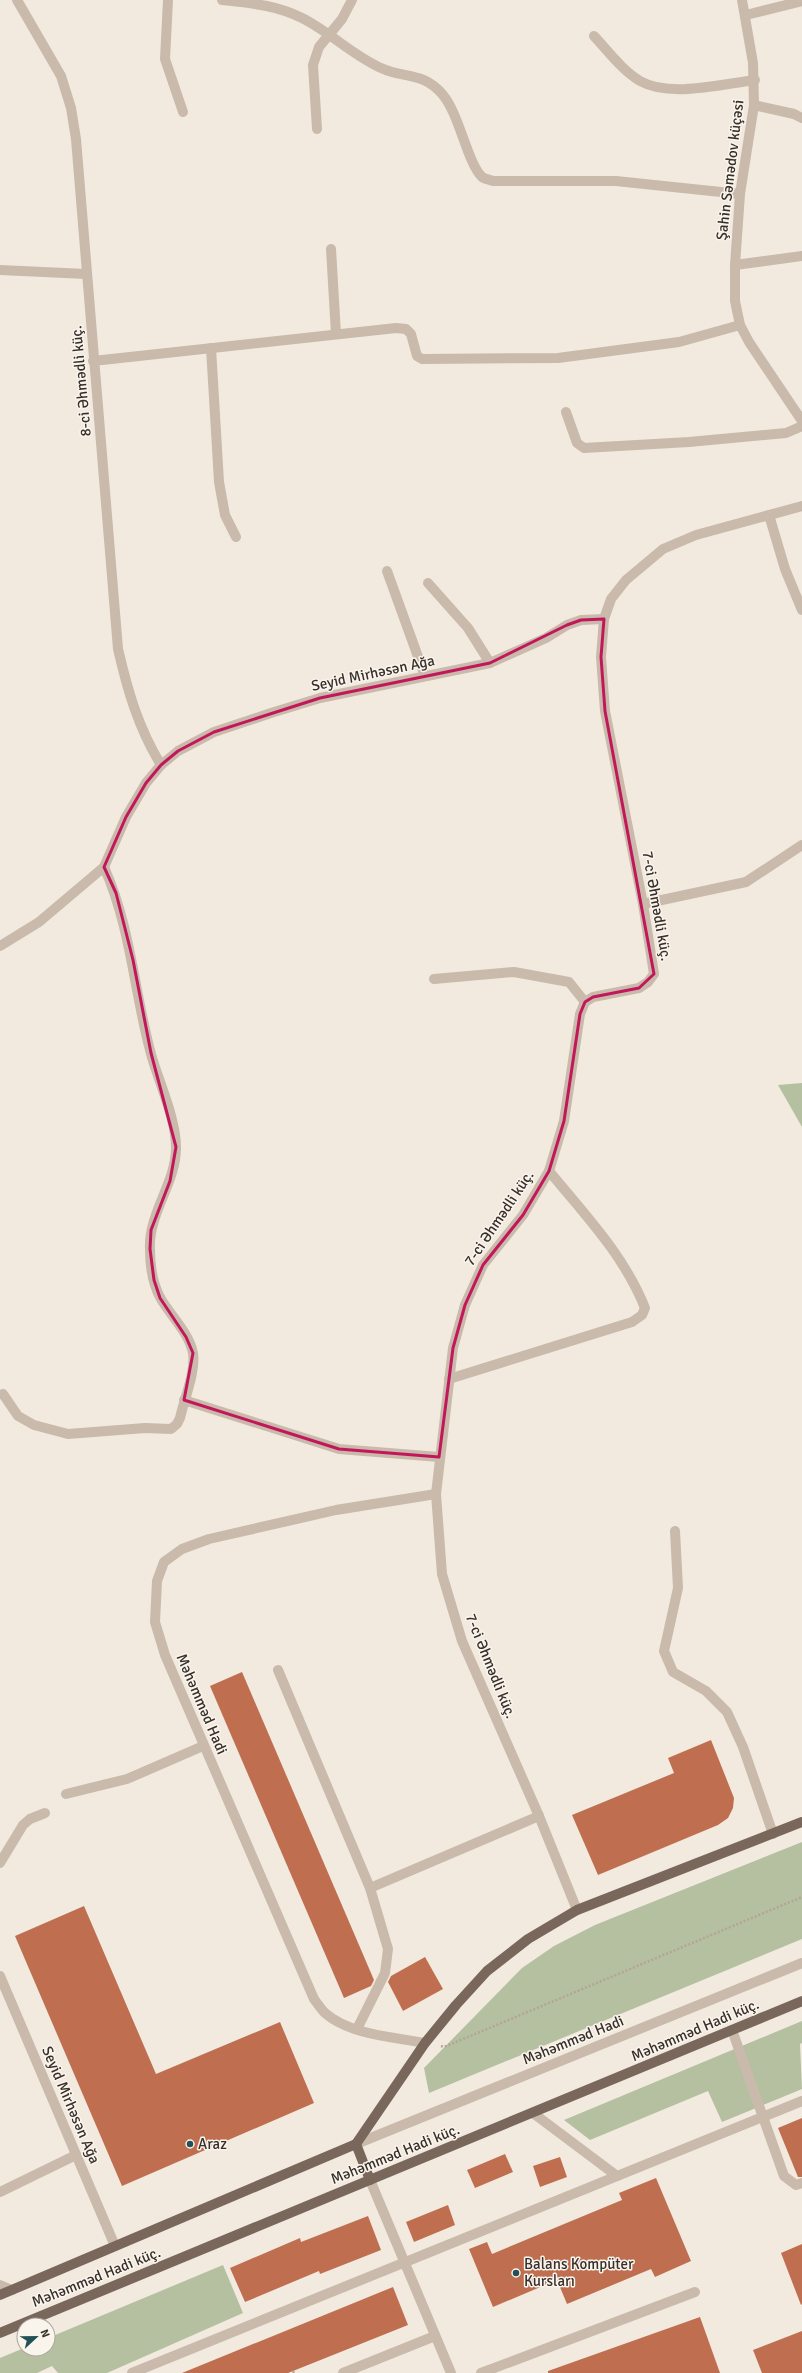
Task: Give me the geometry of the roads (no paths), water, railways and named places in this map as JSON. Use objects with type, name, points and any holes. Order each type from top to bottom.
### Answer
[{"type":"main road","points":[[370,2180],[356,2144],[425,2043],[456,2005],[487,1971],[528,1939],[577,1910],[802,1822]]},
{"type":"main road","name":"Məhəmməd Hadi küç.","points":[[0,2333],[802,2001]]},
{"type":"main road","name":"Məhəmməd Hadi küç.","points":[[0,2295],[356,2144]]},
{"type":"street","name":"8-ci Əhmədli küç.","points":[[17,0],[62,76],[71,108],[76,139],[93,361],[103,456],[118,649],[130,701],[148,743],[161,765]]},
{"type":"street","points":[[168,0],[165,59],[183,112]]},
{"type":"street","points":[[222,0],[272,6],[302,18],[353,54],[382,69],[419,76],[443,95],[456,117],[477,170],[483,178],[493,181],[616,181],[740,194]]},
{"type":"street","points":[[317,129],[313,65],[319,47],[342,19],[352,0]]},
{"type":"street","name":"Şahin Səmədov küçəsi","points":[[742,0],[746,15],[754,80],[754,105],[740,194],[735,265],[735,301],[740,325],[749,342],[802,421]]},
{"type":"street","points":[[746,15],[802,1]]},
{"type":"street","points":[[594,36],[625,69],[639,80],[654,87],[676,90],[754,80]]},
{"type":"street","points":[[754,105],[794,114],[802,118]]},
{"type":"street","points":[[331,249],[336,334]]},
{"type":"street","points":[[735,265],[802,256]]},
{"type":"street","points":[[0,270],[86,274]]},
{"type":"street","points":[[93,361],[396,328],[406,329],[411,334],[417,356],[422,359],[558,358],[678,342],[740,325]]},
{"type":"street","points":[[211,348],[219,482],[225,515],[236,537]]},
{"type":"street","points":[[566,412],[577,443],[584,448],[689,442],[786,433],[802,426]]},
{"type":"street","points":[[604,619],[611,600],[626,580],[663,549],[696,535],[802,506]]},
{"type":"street","points":[[769,515],[785,569],[802,610]]},
{"type":"street","points":[[387,571],[425,676]]},
{"type":"street","points":[[428,582],[468,628],[490,663]]},
{"type":"street","name":"Seyid Mirhəsən Ağa","points":[[0,946],[39,922],[104,868],[126,817],[146,783],[161,765],[178,751],[214,732],[320,698],[490,663],[546,638],[567,625],[581,620],[604,619]]},
{"type":"street","name":"7-ci Əhmədli küç.","points":[[577,1910],[539,1816],[462,1641],[442,1574],[436,1494],[439,1457],[453,1348],[465,1305],[483,1265],[523,1215],[549,1171],[564,1122],[580,1014],[586,1002],[593,997],[639,988],[648,982],[654,974],[643,904],[605,711],[601,657],[604,619]]},
{"type":"street","points":[[643,904],[746,882],[802,845]]},
{"type":"street","points":[[3,1394],[18,1416],[34,1424],[68,1434],[145,1428],[171,1429],[178,1424],[193,1365],[193,1353],[186,1337],[160,1298],[154,1280],[150,1249],[151,1230],[170,1181],[176,1147],[169,1114],[151,1053],[133,960],[116,893],[104,868]]},
{"type":"street","points":[[434,979],[521,974],[569,982],[586,1002]]},
{"type":"street","points":[[450,1379],[632,1322],[642,1316],[645,1308],[635,1282],[612,1247],[549,1171]]},
{"type":"street","points":[[184,1400],[339,1449],[439,1457]]},
{"type":"street","name":"Məhəmməd Hadi","points":[[425,2043],[357,2029],[340,2023],[325,2013],[314,1999],[165,1656],[155,1622],[157,1581],[164,1562],[182,1549],[209,1539],[336,1510],[436,1494]]},
{"type":"street","points":[[675,1531],[678,1588],[664,1651],[673,1672],[706,1691],[728,1712],[743,1747],[773,1834]]},
{"type":"street","points":[[278,1670],[370,1888],[388,1949],[385,1973],[357,2029]]},
{"type":"street","points":[[66,1794],[127,1779],[203,1746]]},
{"type":"street","points":[[0,1863],[23,1825],[30,1819],[45,1813]]},
{"type":"street","points":[[370,1888],[539,1816]]},
{"type":"street","name":"Məhəmməd Hadi","points":[[356,2144],[802,1963]]},
{"type":"street","name":"Seyid Mirhəsən Ağa","points":[[0,1976],[115,2246]]},
{"type":"street","points":[[732,2030],[784,2176],[796,2185],[802,2184]]},
{"type":"street","points":[[132,2373],[802,2101]]},
{"type":"street","points":[[533,2113],[617,2176]]},
{"type":"street","points":[[0,2192],[76,2155]]},
{"type":"street","points":[[370,2180],[403,2262],[451,2373]]},
{"type":"street","points":[[0,2285],[12,2290]]},
{"type":"street","points":[[480,2373],[695,2292]]},
{"type":"street","points":[[343,2373],[435,2336]]},
{"type":"place","name":"Araz","points":[[190,2144]]},
{"type":"place","name":"Balans Kompüter Kursları","points":[[516,2273]]}]
